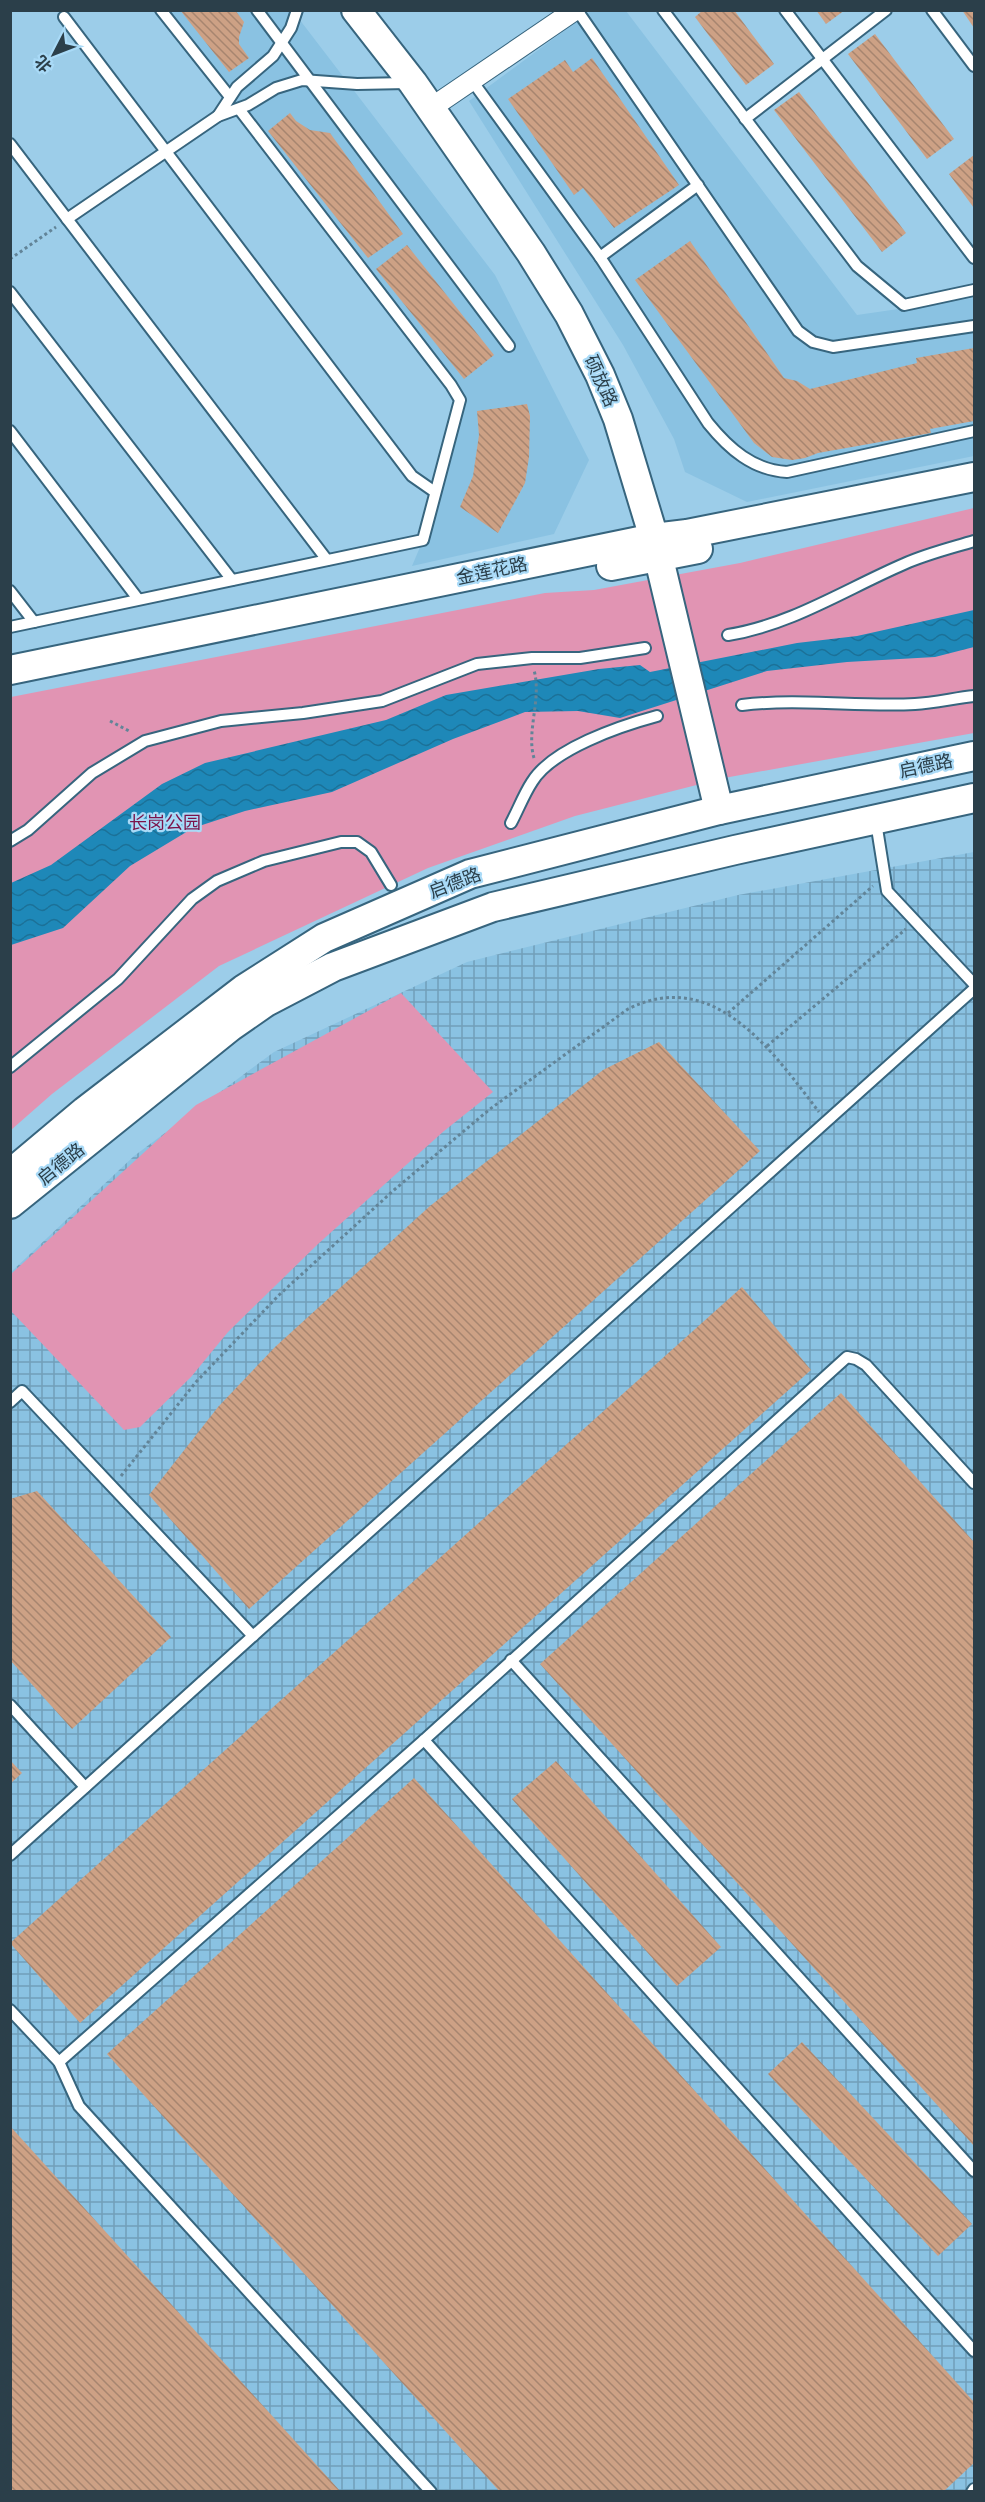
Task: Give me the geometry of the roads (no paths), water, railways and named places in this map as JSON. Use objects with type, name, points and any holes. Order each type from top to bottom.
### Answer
[{"type":"street","name":"硕放路","points":[[356,10],[413,83],[531,253],[569,314],[600,375],[618,419],[657,548],[719,810]]},
{"type":"street","points":[[431,108],[473,82],[576,10]]},
{"type":"street","name":"金莲花路","points":[[10,682],[657,548],[699,532],[975,477]]},
{"type":"street","name":"金莲花路","points":[[10,670],[657,548],[786,529],[975,492]]},
{"type":"street","name":"启德路","points":[[10,1174],[85,1111],[244,989],[324,938],[470,874],[719,810],[975,756]]},
{"type":"street","name":"启德路","points":[[10,1204],[230,1027],[266,1002],[333,968],[493,907],[975,798]]},
{"type":"lane","points":[[161,10],[230,97]]},
{"type":"lane","points":[[257,10],[509,346]]},
{"type":"lane","points":[[218,116],[237,87],[267,63],[282,43],[291,28],[297,10]]},
{"type":"lane","points":[[576,10],[798,332],[813,342],[833,347],[975,326]]},
{"type":"lane","points":[[663,10],[857,266],[904,304],[975,290]]},
{"type":"lane","points":[[785,10],[975,258]]},
{"type":"lane","points":[[745,120],[886,10]]},
{"type":"lane","points":[[932,10],[975,66]]},
{"type":"lane","points":[[64,17],[412,476],[435,492]]},
{"type":"lane","points":[[67,219],[218,116],[239,109],[276,88],[302,80],[357,84],[413,83]]},
{"type":"lane","points":[[473,82],[600,257],[708,423],[741,457],[775,471],[787,472],[975,431]]},
{"type":"lane","points":[[10,627],[423,540],[460,399],[239,109]]},
{"type":"lane","points":[[10,144],[327,560]]},
{"type":"lane","points":[[600,257],[698,184]]},
{"type":"lane","points":[[10,292],[232,580]]},
{"type":"lane","points":[[10,431],[138,599]]},
{"type":"lane","points":[[728,635],[783,621],[906,563],[975,541]]},
{"type":"lane","points":[[10,591],[34,622]]},
{"type":"lane","points":[[10,841],[28,830],[92,773],[145,741],[221,721],[303,713],[382,701],[477,664],[532,658],[580,658],[645,648]]},
{"type":"lane","points":[[742,705],[840,702],[915,704],[975,696]]},
{"type":"lane","points":[[512,823],[532,781],[544,767],[567,750],[657,716]]},
{"type":"lane","points":[[875,819],[887,891],[975,984]]},
{"type":"lane","points":[[10,1067],[118,979],[192,899],[217,881],[264,861],[341,842],[357,842],[371,852],[391,885]]},
{"type":"lane","points":[[10,1854],[975,989]]},
{"type":"lane","points":[[59,2062],[424,1740],[846,1357],[856,1359],[866,1365],[975,1483]]},
{"type":"lane","points":[[10,1402],[22,1391],[253,1636]]},
{"type":"lane","points":[[511,1660],[975,2171]]},
{"type":"lane","points":[[10,1705],[85,1787]]},
{"type":"lane","points":[[424,1740],[975,2351]]},
{"type":"lane","points":[[10,2010],[59,2062],[79,2106],[431,2492]]},
{"type":"water","points":[[974,610],[974,647],[935,657],[847,662],[767,671],[620,718],[578,711],[525,712],[453,739],[332,792],[245,811],[193,828],[130,866],[63,928],[11,945],[11,883],[51,865],[162,784],[205,763],[386,720],[446,695],[599,669],[640,665],[650,672],[797,643],[857,636]]},
{"type":"park label","name":"长岗公园","points":[[165,823]]}]
